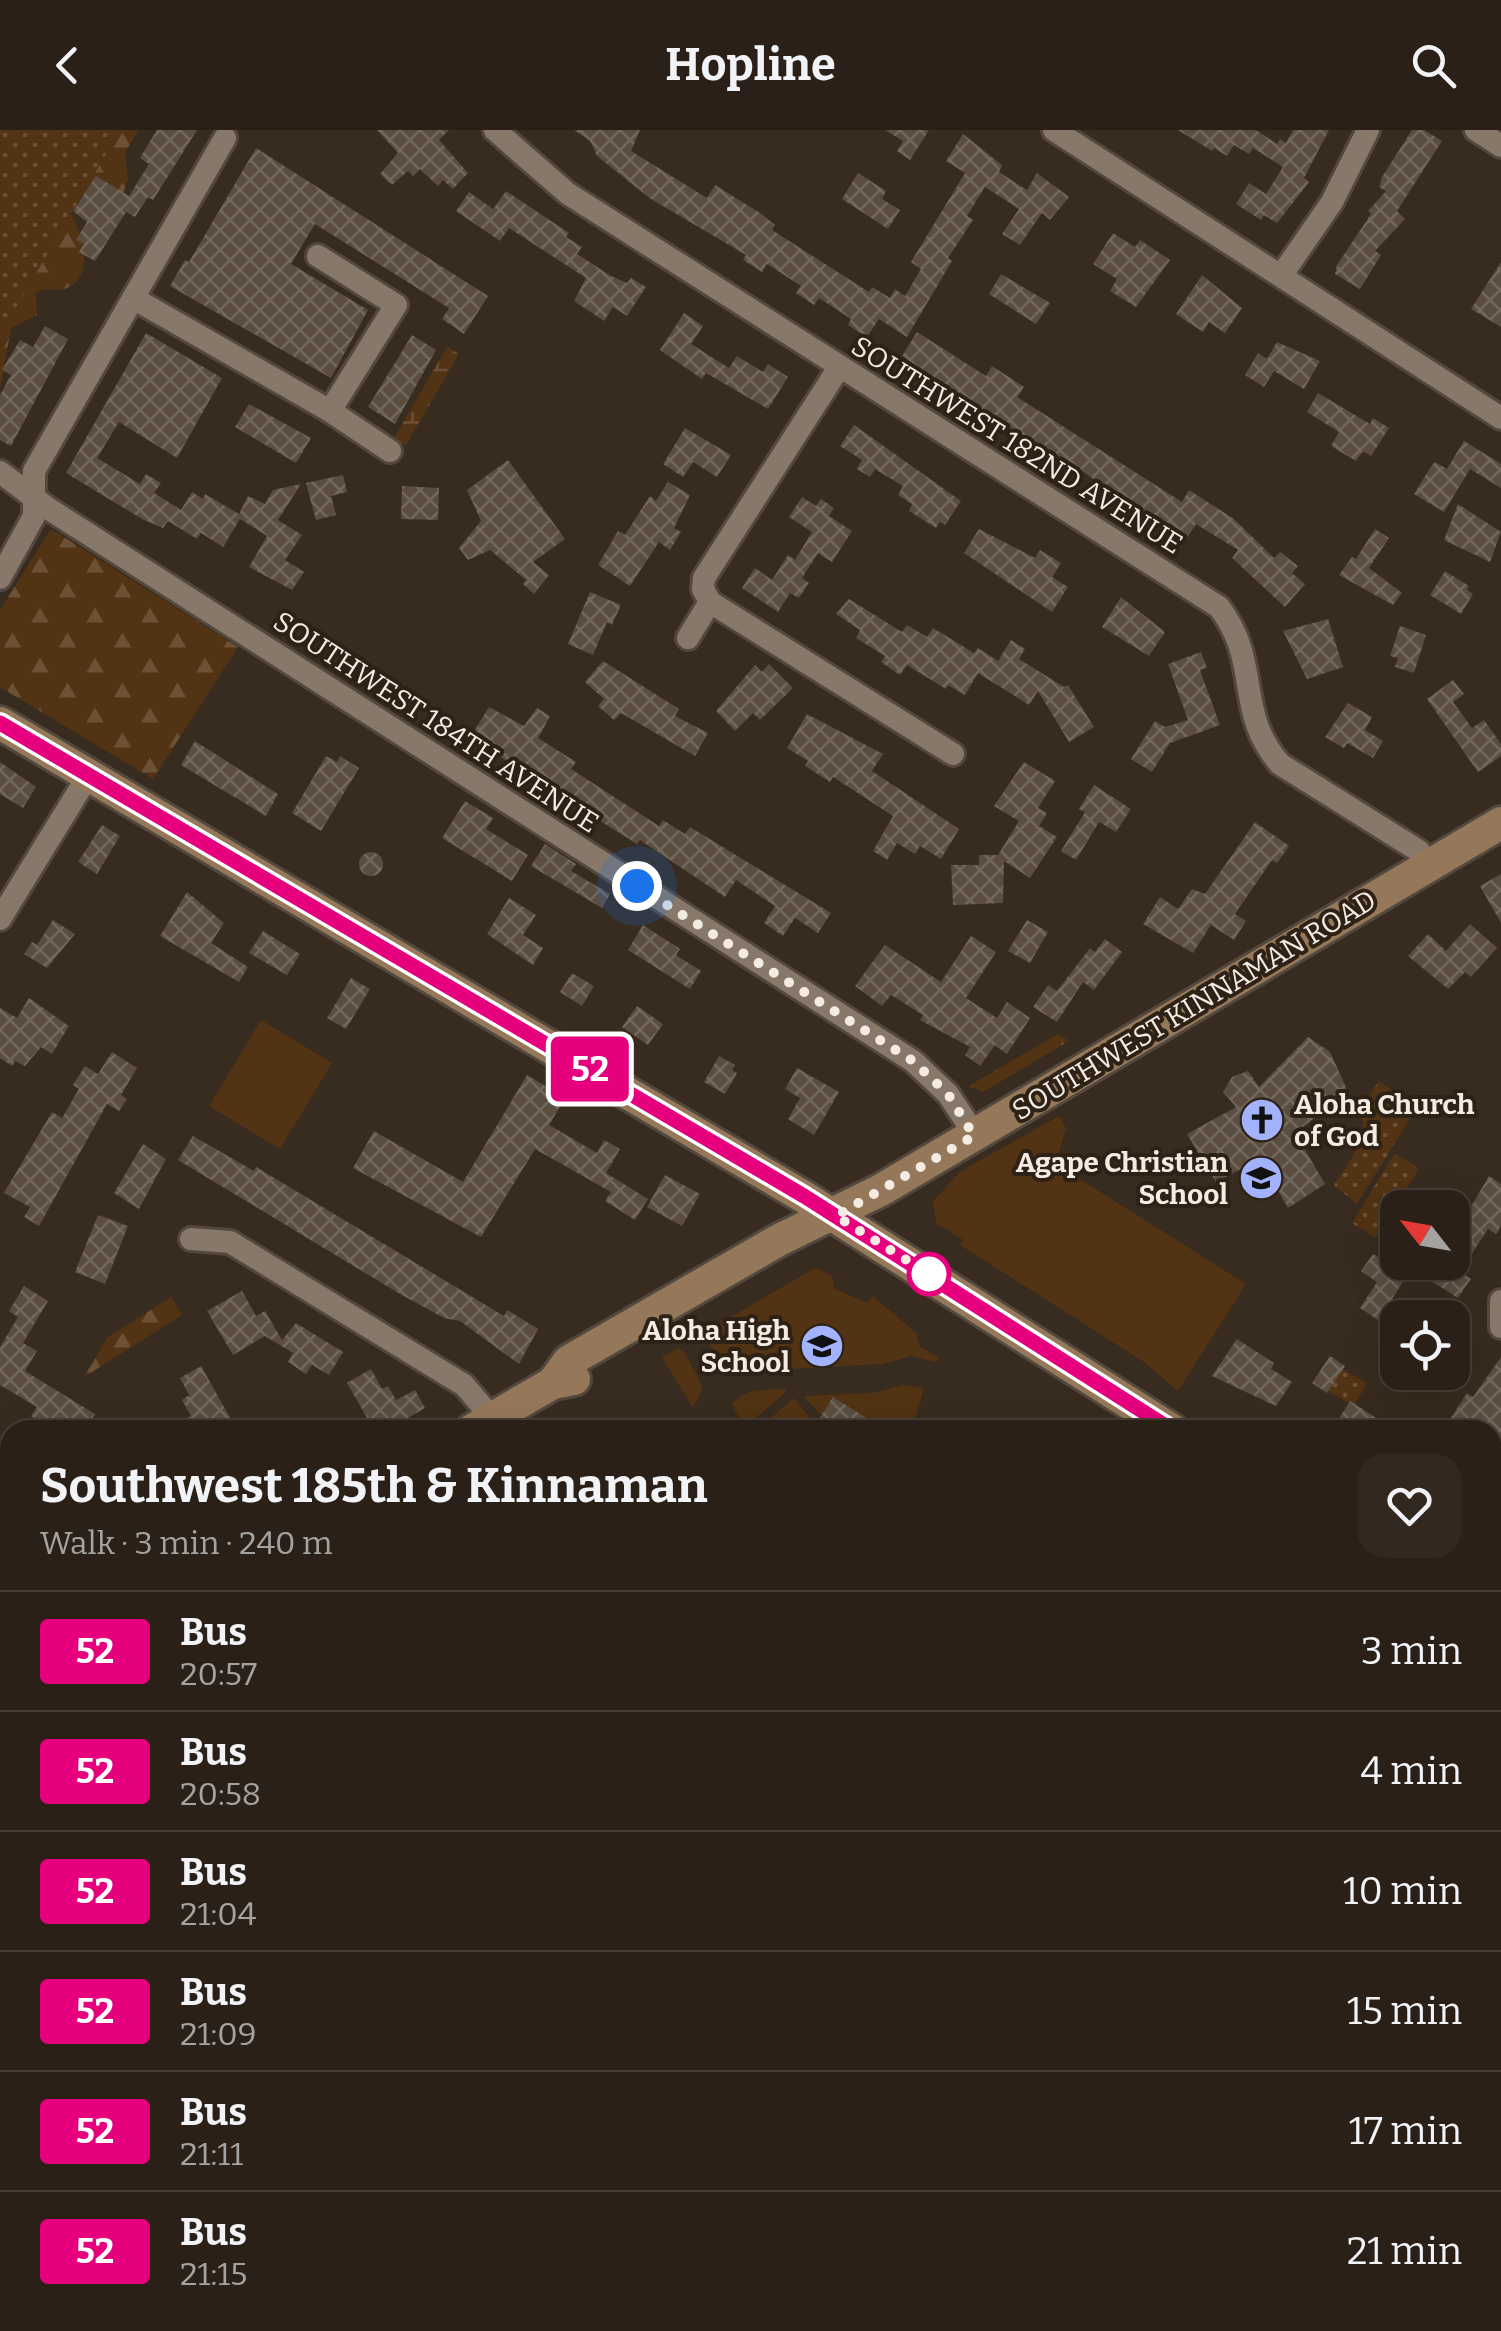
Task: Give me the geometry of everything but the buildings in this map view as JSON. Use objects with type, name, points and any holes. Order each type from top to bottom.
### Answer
[{"type":"main road","points":[[0,723],[836,1216],[1156,1420]]},
{"type":"main road","name":"SOUTHWEST KINNAMAN ROAD","points":[[489,1420],[553,1383],[569,1361],[779,1240],[836,1216],[1501,823]]},
{"type":"street","name":"SOUTHWEST 182ND AVENUE","points":[[496,130],[567,193],[838,369],[1220,607],[1238,631],[1252,713],[1267,749],[1280,764],[1418,851],[1428,865]]},
{"type":"street","points":[[1054,130],[1501,418]]},
{"type":"street","points":[[1281,276],[1332,202],[1368,130]]},
{"type":"street","points":[[1476,130],[1501,146]]},
{"type":"street","points":[[0,578],[31,525],[34,471],[225,138]]},
{"type":"street","points":[[318,256],[396,305],[330,411]]},
{"type":"street","points":[[132,298],[330,411],[390,451]]},
{"type":"street","points":[[838,369],[704,578],[703,589],[710,602],[953,754]]},
{"type":"street","name":"SOUTHWEST 184TH AVENUE","points":[[0,472],[913,1061],[948,1094],[974,1136]]},
{"type":"street","points":[[688,638],[710,602]]},
{"type":"street","points":[[0,919],[88,776]]},
{"type":"street","points":[[191,1240],[230,1242],[464,1386],[480,1420]]},
{"type":"green space","points":[[0,130],[138,130],[125,153],[128,179],[123,194],[88,201],[79,197],[69,210],[82,241],[81,274],[67,288],[36,293],[37,315],[11,328],[0,390]]},
{"type":"green space","points":[[0,130],[120,130],[0,335]]},
{"type":"green space","points":[[447,347],[459,354],[406,445],[394,438]]},
{"type":"green space","points":[[51,529],[238,647],[153,779],[0,687],[0,610]]},
{"type":"green space","points":[[261,1020],[332,1063],[280,1149],[209,1106]]},
{"type":"green space","points":[[1058,1034],[1069,1041],[983,1092],[969,1086]]},
{"type":"green space","points":[[1379,1081],[1417,1107],[1357,1204],[1334,1185],[1357,1149],[1363,1130],[1359,1111]]},
{"type":"green space","points":[[1059,1116],[1066,1128],[1056,1164],[1246,1284],[1178,1391],[1144,1362],[960,1245],[963,1240],[936,1223],[933,1201],[961,1171]]},
{"type":"green space","points":[[1395,1153],[1419,1169],[1406,1190],[1380,1190],[1380,1230],[1375,1238],[1352,1223]]},
{"type":"green space","points":[[815,1268],[832,1275],[835,1289],[867,1303],[873,1296],[916,1333],[920,1347],[939,1357],[935,1362],[911,1356],[883,1364],[721,1373],[705,1332]]},
{"type":"green space","points":[[171,1297],[182,1315],[84,1377],[108,1337]]},
{"type":"green space","points":[[678,1348],[685,1353],[703,1388],[693,1408],[662,1357]]},
{"type":"green space","points":[[1341,1368],[1367,1383],[1354,1406],[1328,1391]]},
{"type":"green space","points":[[904,1385],[924,1388],[915,1420],[870,1420],[833,1397],[821,1415],[803,1396],[871,1393]]},
{"type":"green space","points":[[787,1389],[753,1420],[740,1420],[732,1404],[757,1390]]},
{"type":"green space","points":[[794,1398],[812,1420],[768,1420]]},
{"type":"bus line","name":"52","points":[[0,723],[804,1196],[1156,1420]]},
{"type":"place","name":"Aloha Church of God","points":[[1262,1120]]},
{"type":"place","name":"Agape Christian School","points":[[1261,1178]]},
{"type":"place","name":"Aloha High School","points":[[822,1346]]},
{"type":"route","points":[[637,886],[900,1052],[948,1094],[974,1136],[836,1216],[929,1274]]}]
